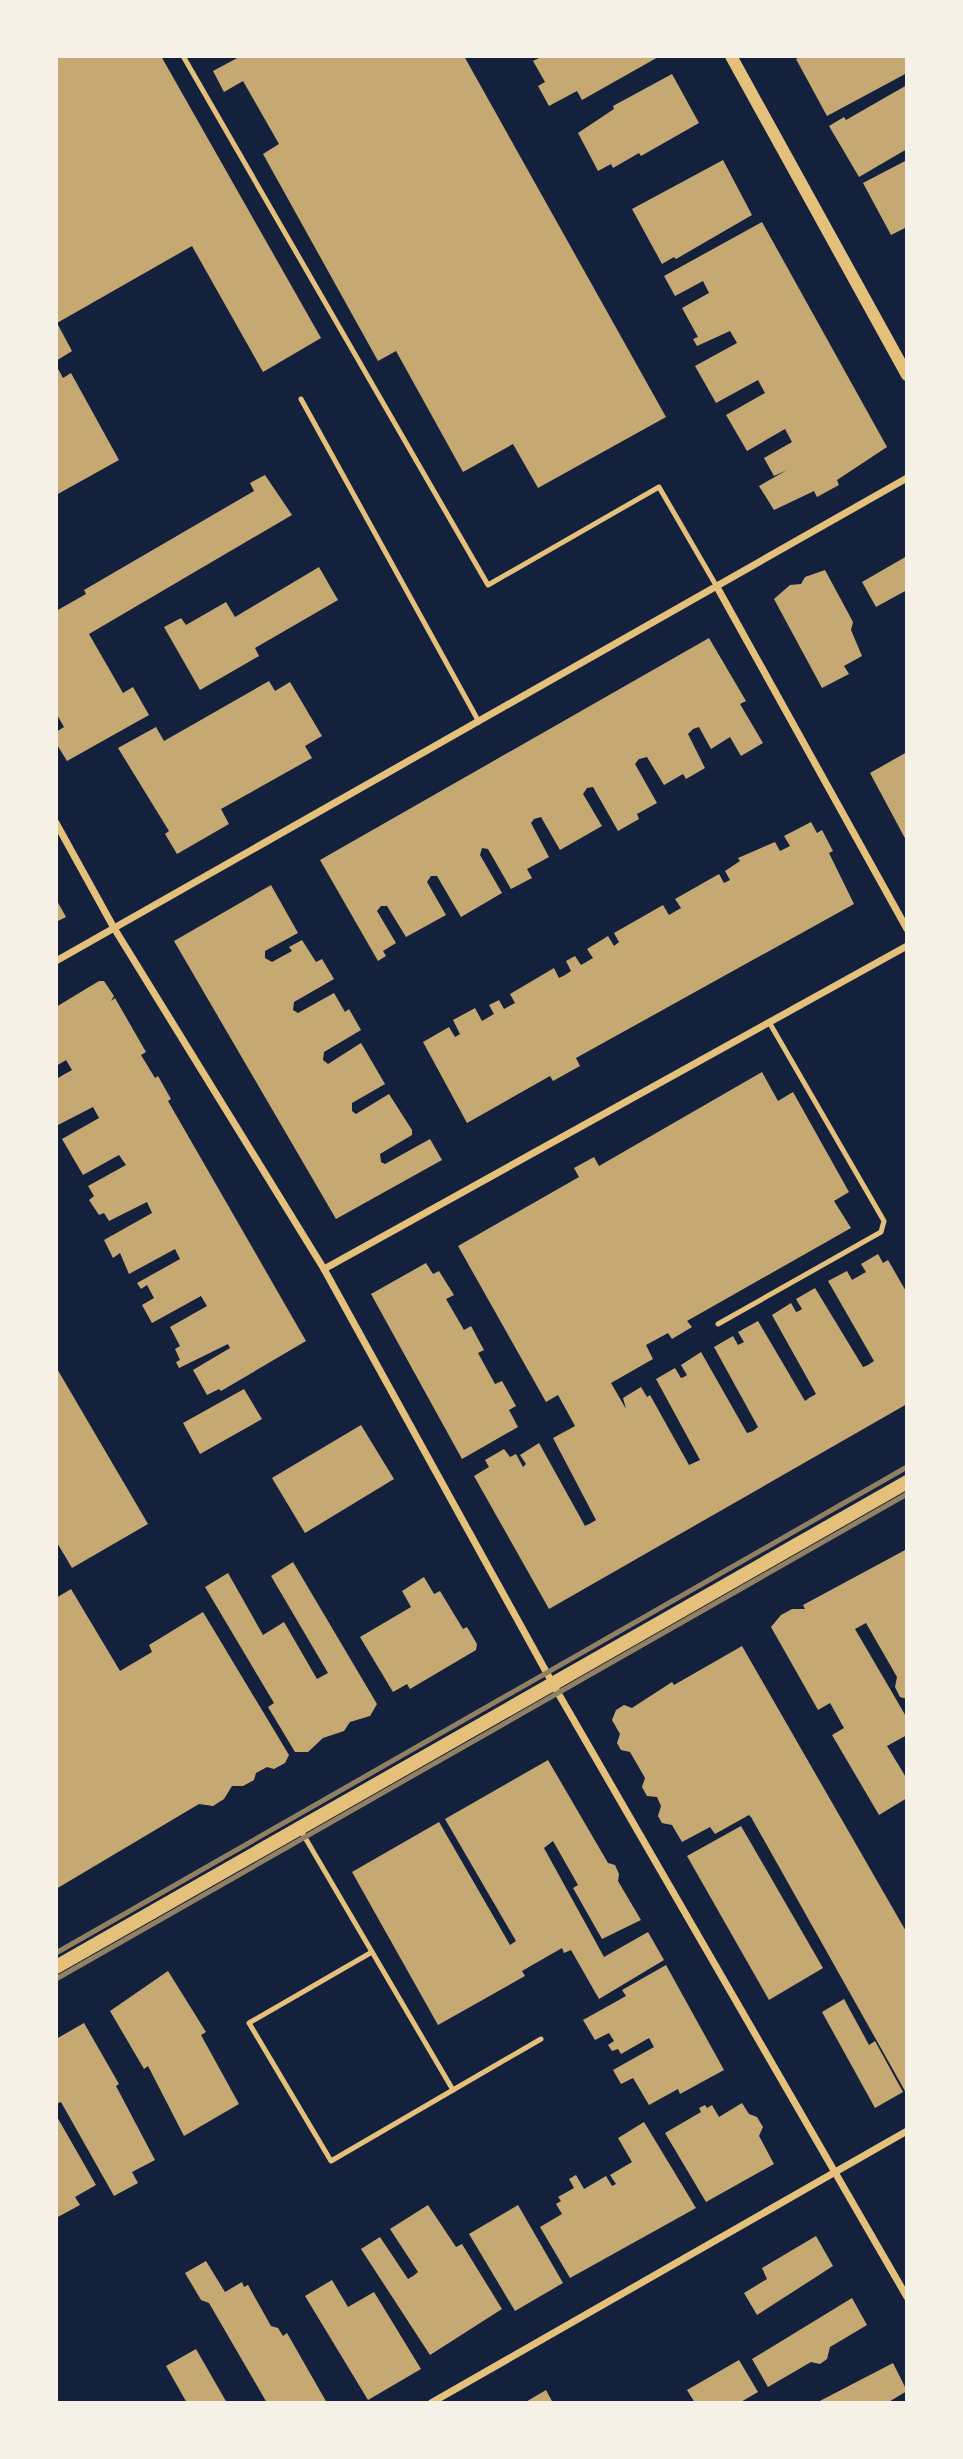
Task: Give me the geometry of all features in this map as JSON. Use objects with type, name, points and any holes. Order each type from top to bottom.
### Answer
[{"type":"main road","points":[[56,1968],[907,1482]]},
{"type":"street","points":[[730,56],[907,375]]},
{"type":"street","points":[[56,961],[907,478]]},
{"type":"street","points":[[718,587],[907,929]]},
{"type":"street","points":[[56,823],[114,928],[324,1269],[554,1686],[907,2297]]},
{"type":"street","points":[[324,1269],[907,946]]},
{"type":"street","points":[[431,2403],[907,2130]]},
{"type":"lane","points":[[183,56],[488,585],[659,487],[718,587]]},
{"type":"lane","points":[[301,399],[480,722]]},
{"type":"lane","points":[[718,1324],[881,1232],[884,1221],[769,1022]]},
{"type":"lane","points":[[300,1829],[453,2090]]},
{"type":"lane","points":[[372,1952],[249,2023],[331,2161],[541,2039]]},
{"type":"building","points":[[56,56],[161,56],[321,338],[263,372],[192,246],[57,323],[72,351],[56,361]]},
{"type":"building","points":[[241,56],[464,56],[666,417],[538,488],[513,444],[463,472],[396,351],[378,361],[263,154],[279,144],[243,81],[224,92],[213,71]]},
{"type":"building","points":[[543,56],[660,56],[582,100],[577,91],[549,106],[538,86],[545,82],[533,61]]},
{"type":"building","points":[[802,56],[907,56],[907,73],[827,116],[796,59]]},
{"type":"building","points":[[672,74],[699,123],[641,156],[639,153],[613,168],[611,164],[598,171],[578,133],[614,109],[613,106]]},
{"type":"building","points":[[907,85],[907,149],[859,177],[829,126],[844,117],[846,120]]},
{"type":"building","points":[[723,160],[752,215],[676,259],[674,257],[662,264],[632,209]]},
{"type":"building","points":[[907,160],[907,227],[891,235],[863,183]]},
{"type":"building","points":[[762,222],[887,447],[837,480],[839,485],[817,497],[814,491],[774,510],[759,486],[787,470],[774,476],[764,458],[792,442],[785,429],[747,451],[726,415],[765,393],[758,380],[716,403],[695,366],[737,343],[730,331],[697,346],[693,339],[698,337],[682,308],[709,293],[703,281],[675,296],[664,276]]},
{"type":"building","points":[[56,365],[63,378],[71,373],[119,460],[56,495]]},
{"type":"building","points":[[265,475],[292,515],[89,634],[123,693],[133,687],[149,715],[67,761],[56,743],[56,732],[64,727],[56,713],[56,611],[86,594],[84,590],[254,491],[250,483]]},
{"type":"building","points":[[907,556],[907,590],[876,607],[862,582]]},
{"type":"building","points":[[319,567],[338,600],[255,648],[259,656],[200,690],[164,627],[181,618],[186,625],[226,602],[235,617]]},
{"type":"building","points":[[825,570],[853,622],[851,630],[862,656],[844,666],[849,674],[822,688],[774,599],[790,585],[801,584],[805,577]]},
{"type":"building","points":[[709,638],[746,701],[740,704],[763,743],[741,756],[730,737],[711,749],[699,727],[693,729],[688,734],[705,768],[686,779],[683,774],[664,785],[647,757],[639,759],[635,764],[657,803],[637,814],[639,819],[618,831],[593,787],[587,788],[583,794],[602,826],[560,850],[541,817],[534,819],[531,823],[549,857],[527,869],[532,878],[511,889],[488,849],[482,848],[480,855],[502,893],[461,917],[437,876],[431,876],[427,882],[446,915],[406,937],[387,906],[381,906],[377,911],[396,943],[383,951],[386,956],[378,961],[320,860]]},
{"type":"building","points":[[269,681],[275,691],[290,682],[322,736],[305,746],[312,758],[221,809],[229,824],[177,854],[165,834],[169,831],[118,748],[156,727],[164,741]]},
{"type":"building","points":[[907,752],[907,842],[870,773]]},
{"type":"building","points":[[811,822],[817,833],[822,830],[833,851],[829,853],[854,904],[576,1058],[580,1066],[553,1081],[550,1076],[467,1123],[423,1042],[449,1027],[455,1037],[460,1034],[453,1020],[475,1008],[482,1021],[494,1014],[489,1005],[499,1000],[504,1009],[515,1003],[510,994],[554,968],[559,978],[565,975],[571,971],[566,961],[575,956],[581,965],[593,958],[587,949],[608,936],[614,946],[619,942],[614,933],[663,905],[669,915],[681,908],[675,899],[719,874],[724,883],[730,880],[725,871],[740,861],[738,858],[775,842],[780,851],[790,846],[784,836]]},
{"type":"building","points":[[271,885],[298,933],[265,951],[265,958],[272,962],[292,951],[289,947],[302,940],[316,962],[322,959],[334,979],[294,1002],[293,1010],[298,1013],[334,993],[345,1012],[349,1009],[361,1030],[324,1052],[323,1060],[328,1064],[361,1043],[385,1084],[352,1103],[352,1111],[356,1114],[389,1094],[412,1130],[412,1135],[380,1154],[381,1162],[385,1164],[430,1139],[442,1160],[336,1219],[174,941]]},
{"type":"building","points":[[56,899],[66,917],[56,922]]},
{"type":"building","points":[[99,981],[104,981],[114,996],[111,1001],[115,998],[146,1052],[141,1055],[155,1078],[158,1076],[171,1099],[168,1101],[306,1341],[221,1391],[219,1389],[207,1395],[193,1370],[230,1348],[228,1344],[179,1368],[176,1362],[180,1360],[175,1349],[180,1346],[170,1327],[207,1306],[201,1296],[152,1323],[142,1305],[154,1298],[147,1285],[141,1289],[137,1283],[180,1259],[175,1249],[129,1274],[120,1253],[113,1258],[104,1240],[152,1213],[147,1202],[109,1221],[104,1213],[99,1215],[89,1200],[94,1196],[88,1186],[126,1165],[119,1155],[83,1175],[62,1139],[99,1118],[93,1107],[56,1126],[56,1079],[72,1070],[66,1060],[56,1066],[56,1007]]},
{"type":"building","points":[[762,1072],[778,1101],[793,1092],[849,1192],[834,1201],[851,1228],[687,1321],[692,1327],[672,1339],[668,1333],[646,1345],[653,1359],[611,1383],[626,1409],[623,1398],[641,1387],[647,1397],[650,1395],[689,1465],[700,1460],[656,1379],[675,1368],[681,1378],[684,1377],[687,1375],[681,1365],[701,1352],[747,1433],[753,1431],[758,1427],[714,1347],[733,1336],[738,1345],[744,1342],[738,1332],[758,1321],[805,1401],[816,1394],[772,1315],[791,1303],[796,1312],[799,1311],[802,1309],[796,1299],[815,1288],[863,1367],[868,1365],[874,1361],[828,1281],[847,1271],[852,1280],[866,1272],[861,1264],[878,1254],[883,1263],[888,1260],[907,1293],[907,1404],[549,1609],[474,1476],[489,1467],[485,1460],[504,1449],[510,1457],[516,1454],[523,1467],[526,1464],[520,1455],[539,1443],[585,1526],[596,1520],[553,1438],[575,1426],[558,1395],[546,1402],[458,1246],[579,1177],[574,1168],[594,1157],[599,1166]]},
{"type":"building","points":[[426,1263],[433,1274],[439,1271],[454,1295],[446,1299],[464,1330],[471,1326],[484,1350],[478,1353],[495,1384],[502,1381],[516,1406],[509,1410],[518,1427],[462,1459],[371,1294]]},
{"type":"building","points":[[56,1367],[148,1524],[72,1568],[56,1541]]},
{"type":"building","points":[[244,1389],[262,1419],[200,1454],[183,1423]]},
{"type":"building","points":[[361,1425],[394,1479],[305,1533],[272,1478]]},
{"type":"building","points":[[907,1549],[907,1699],[900,1697],[895,1687],[897,1677],[866,1623],[855,1629],[907,1718],[907,1735],[887,1746],[907,1779],[907,1798],[879,1815],[832,1735],[844,1728],[830,1703],[818,1710],[771,1627],[781,1615],[792,1609],[805,1609],[803,1605]]},
{"type":"building","points":[[293,1562],[377,1704],[370,1716],[350,1722],[344,1731],[323,1738],[308,1752],[295,1752],[268,1707],[274,1703],[205,1587],[228,1573],[263,1635],[284,1622],[317,1679],[328,1673],[271,1576]]},
{"type":"building","points":[[424,1577],[434,1594],[440,1591],[463,1629],[467,1627],[477,1644],[476,1650],[410,1689],[407,1684],[393,1692],[360,1637],[411,1607],[402,1591]]},
{"type":"building","points":[[71,1589],[120,1671],[152,1652],[149,1645],[203,1612],[289,1755],[285,1763],[256,1773],[254,1780],[243,1786],[232,1786],[224,1799],[213,1806],[199,1804],[56,1889],[56,1598]]},
{"type":"building","points":[[742,1646],[907,1933],[905,2091],[751,1817],[749,1815],[715,1834],[710,1827],[682,1842],[672,1825],[662,1823],[658,1816],[661,1806],[657,1797],[647,1796],[642,1787],[645,1778],[630,1752],[621,1750],[617,1743],[620,1734],[612,1720],[616,1710],[624,1705],[632,1708],[672,1682],[674,1685]]},
{"type":"building","points":[[548,1760],[608,1863],[615,1865],[619,1874],[618,1881],[641,1920],[602,1939],[573,1888],[578,1885],[553,1841],[544,1848],[604,1957],[648,1932],[664,1960],[599,1999],[571,1950],[564,1953],[562,1948],[522,1971],[525,1976],[438,2025],[352,1872],[439,1822],[510,1945],[516,1941],[445,1819]]},
{"type":"building","points":[[741,1826],[823,1968],[769,2000],[687,1856]]},
{"type":"building","points":[[666,1965],[724,2070],[680,2094],[678,2089],[649,2105],[633,2078],[621,2084],[613,2070],[654,2047],[649,2038],[621,2054],[618,2049],[612,2051],[608,2045],[614,2041],[609,2033],[595,2040],[583,2020],[626,1996],[622,1990]]},
{"type":"building","points":[[168,1971],[206,2032],[201,2035],[239,2104],[184,2136],[148,2066],[144,2069],[110,2011]]},
{"type":"building","points":[[844,1999],[869,2045],[875,2041],[903,2092],[875,2108],[822,2012]]},
{"type":"building","points":[[84,2023],[119,2084],[116,2086],[155,2160],[132,2172],[138,2183],[114,2196],[61,2102],[56,2104],[56,2039]]},
{"type":"building","points":[[742,2103],[763,2127],[759,2136],[774,2164],[706,2202],[665,2133],[701,2112],[699,2108],[705,2105],[707,2108],[712,2105],[719,2117]]},
{"type":"building","points":[[56,2115],[96,2185],[75,2197],[80,2205],[56,2218]]},
{"type":"building","points":[[644,2122],[696,2208],[570,2278],[540,2227],[562,2214],[556,2204],[561,2201],[558,2197],[574,2188],[569,2179],[576,2175],[584,2189],[606,2176],[612,2186],[616,2184],[610,2175],[632,2162],[618,2138]]},
{"type":"building","points":[[428,2205],[456,2247],[462,2244],[502,2309],[430,2355],[361,2249],[380,2237],[408,2279],[413,2276],[418,2272],[390,2229]]},
{"type":"building","points":[[518,2205],[563,2283],[515,2311],[469,2234]]},
{"type":"building","points":[[816,2236],[833,2266],[757,2315],[744,2293],[767,2279],[762,2268]]},
{"type":"building","points":[[206,2261],[225,2292],[242,2282],[244,2287],[248,2285],[271,2326],[278,2328],[283,2336],[287,2333],[327,2403],[267,2403],[209,2303],[201,2300],[185,2273]]},
{"type":"building","points":[[332,2280],[348,2307],[374,2292],[421,2369],[368,2400],[305,2296]]},
{"type":"building","points":[[852,2298],[867,2325],[830,2347],[827,2359],[820,2364],[811,2362],[768,2387],[752,2359]]},
{"type":"building","points":[[196,2349],[227,2403],[187,2403],[166,2366]]},
{"type":"building","points":[[739,2360],[758,2392],[739,2403],[695,2403],[687,2390]]},
{"type":"building","points":[[893,2363],[907,2391],[887,2403],[816,2403]]},
{"type":"building","points":[[546,2390],[553,2403],[524,2403]]},
{"type":"railway","points":[[56,1953],[907,1467]]},
{"type":"railway","points":[[56,1979],[907,1494]]}]
